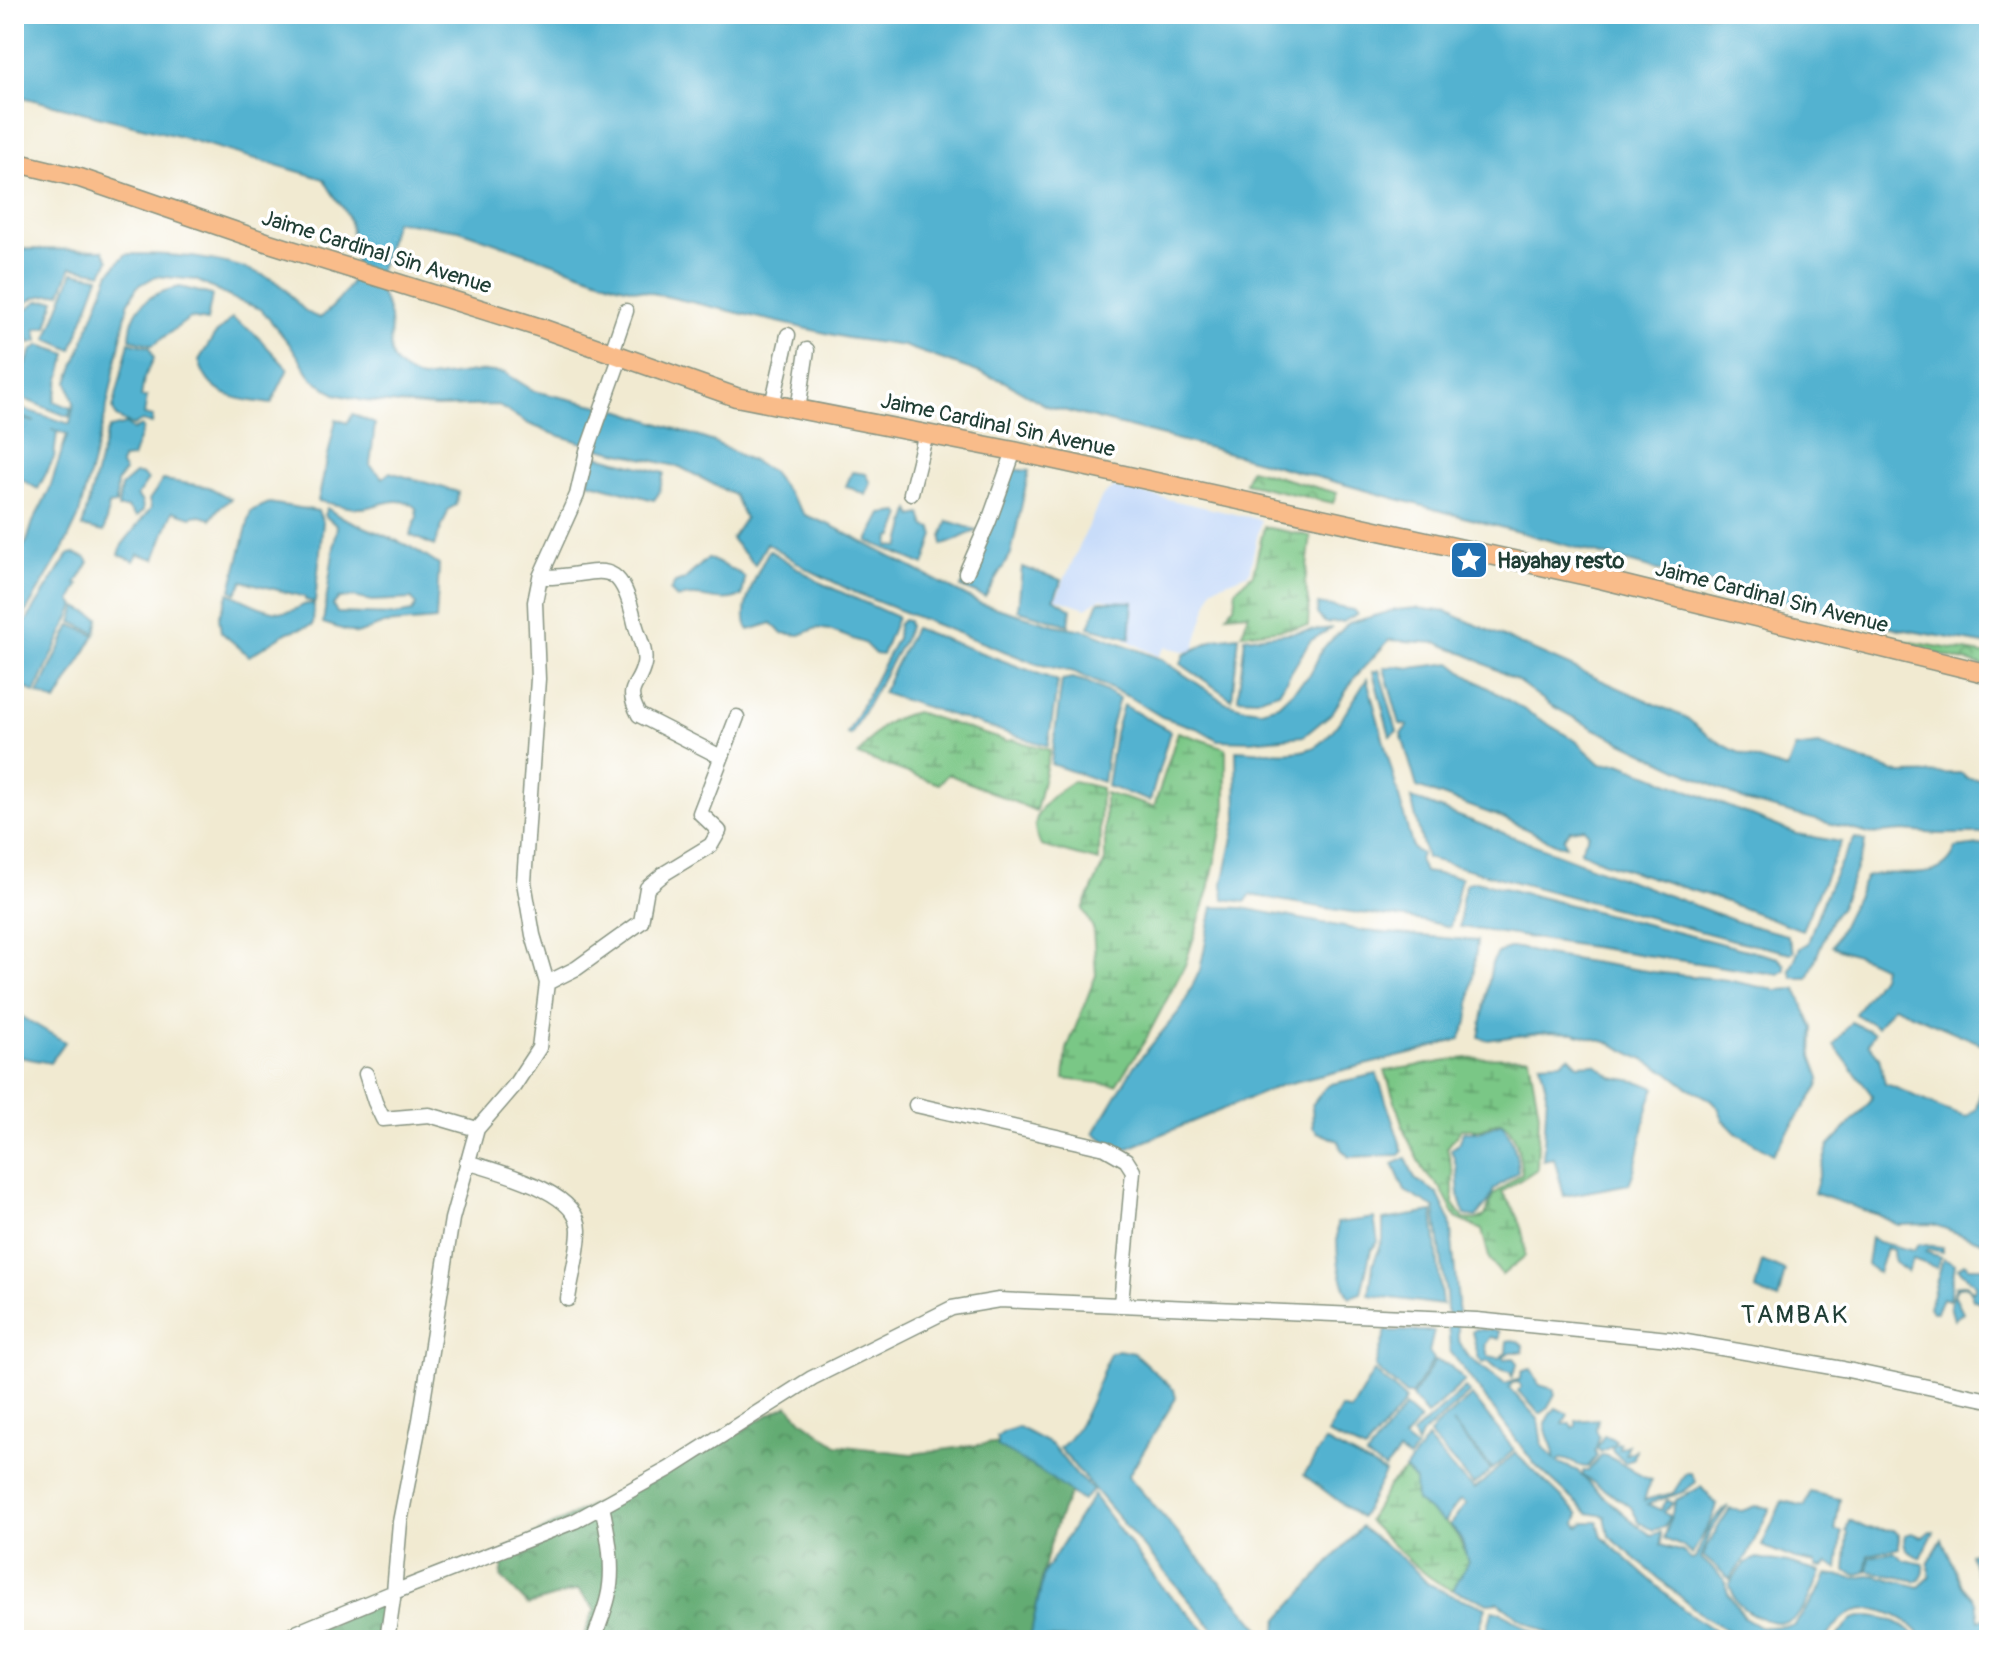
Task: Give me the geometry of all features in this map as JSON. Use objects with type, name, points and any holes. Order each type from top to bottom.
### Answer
[{"type":"main road","name":"Jaime Cardinal Sin Avenue","points":[[14,162],[64,172],[266,242],[541,328],[736,397],[1014,451],[1596,578],[1989,674]]},
{"type":"street","points":[[387,1640],[400,1522],[420,1420],[452,1219],[477,1129],[514,1086],[539,1048],[547,983],[533,935],[524,882],[538,679],[535,602],[540,577],[577,495],[587,451],[602,411],[626,311]]},
{"type":"street","points":[[772,405],[788,335]]},
{"type":"street","points":[[798,410],[807,350]]},
{"type":"street","points":[[911,493],[926,433]]},
{"type":"street","points":[[966,573],[1014,451]]},
{"type":"street","points":[[540,577],[559,578],[597,571],[612,573],[621,579],[643,648],[644,664],[632,688],[632,702],[639,715],[721,757]]},
{"type":"street","points":[[547,983],[577,968],[641,922],[647,888],[665,873],[711,845],[719,831],[700,813],[737,717]]},
{"type":"street","points":[[366,1074],[383,1119],[429,1115],[477,1129]]},
{"type":"street","points":[[916,1105],[1105,1148],[1126,1160],[1133,1171],[1121,1304]]},
{"type":"street","points":[[467,1162],[564,1200],[576,1214],[579,1230],[568,1299]]},
{"type":"street","points":[[279,1640],[575,1521],[669,1469],[812,1378],[952,1308],[999,1300],[1477,1320],[1669,1339],[1854,1371],[1989,1400]]},
{"type":"street","points":[[594,1640],[608,1596],[610,1578],[608,1534],[602,1506]]},
{"type":"shaded area","points":[[1114,487],[1261,520],[1249,573],[1213,587],[1193,653],[1166,647],[1158,656],[1125,639],[1128,604],[1101,598],[1086,608],[1056,598],[1102,496]]},
{"type":"green space","points":[[1250,469],[1337,493],[1333,503],[1245,483]]},
{"type":"green space","points":[[1264,527],[1311,536],[1305,583],[1309,605],[1308,626],[1242,634],[1249,613],[1227,615],[1234,606],[1236,589],[1253,574]]},
{"type":"green space","points":[[1839,630],[1989,655],[1989,667]]},
{"type":"green space","points":[[916,712],[1006,741],[1050,750],[1036,811],[948,774],[939,784],[858,755],[882,727],[896,718]]},
{"type":"green space","points":[[1178,732],[1226,748],[1226,807],[1209,890],[1185,965],[1146,1039],[1116,1085],[1064,1079],[1067,1049],[1096,975],[1093,928],[1083,909],[1105,861],[1105,793],[1154,807]]},
{"type":"green space","points":[[1073,781],[1101,788],[1099,861],[1041,846],[1036,834],[1039,812]]},
{"type":"green space","points":[[1529,1057],[1539,1113],[1537,1169],[1502,1192],[1519,1222],[1525,1256],[1502,1275],[1490,1261],[1482,1230],[1456,1218],[1440,1187],[1426,1174],[1406,1135],[1385,1071],[1466,1058]],"holes":[[[1501,1121],[1517,1144],[1522,1173],[1493,1195],[1485,1216],[1476,1220],[1464,1219],[1453,1204],[1453,1173],[1447,1148],[1461,1129],[1481,1129]]]},
{"type":"green space","points":[[788,1405],[803,1421],[837,1445],[912,1454],[1007,1441],[1073,1489],[1051,1541],[1032,1640],[654,1640],[644,1633],[634,1640],[582,1640],[595,1609],[578,1590],[528,1605],[501,1577],[506,1549]]},
{"type":"green space","points":[[1405,1470],[1415,1481],[1416,1501],[1455,1532],[1464,1550],[1468,1562],[1453,1590],[1420,1570],[1368,1521],[1389,1485]]},
{"type":"green space","points":[[381,1604],[376,1640],[287,1640]]},
{"type":"water","points":[[14,14],[1989,14],[1989,645],[1900,629],[1683,577],[1047,406],[1003,381],[904,346],[847,338],[617,285],[459,230],[395,221],[376,283],[389,314],[391,354],[399,367],[408,373],[421,379],[482,371],[505,373],[534,391],[622,411],[714,442],[771,471],[805,515],[979,603],[1055,625],[1089,631],[1161,659],[1225,702],[1261,710],[1278,705],[1310,675],[1322,649],[1349,623],[1396,610],[1417,608],[1447,612],[1687,718],[1721,744],[1772,765],[1787,769],[1795,748],[1818,745],[1901,774],[1962,773],[1967,778],[1989,780],[1989,834],[1903,831],[1869,834],[1745,801],[1593,728],[1552,706],[1516,680],[1438,643],[1389,640],[1355,677],[1332,713],[1304,736],[1250,741],[1218,740],[1199,729],[1162,717],[1129,697],[1074,672],[1037,664],[858,594],[807,569],[767,543],[755,565],[731,539],[745,518],[734,495],[680,467],[554,434],[529,424],[497,405],[436,407],[365,401],[335,394],[312,378],[261,309],[196,280],[156,276],[137,287],[128,304],[105,416],[78,518],[14,632],[14,561],[27,541],[49,491],[67,435],[51,429],[57,432],[54,458],[38,489],[14,475],[14,417],[35,422],[14,414],[14,406],[70,424],[74,403],[68,382],[110,272],[126,254],[182,256],[239,266],[273,280],[305,311],[320,318],[339,300],[351,281],[355,248],[348,216],[324,179],[177,136],[14,95]]},
{"type":"water","points":[[14,249],[103,250],[109,260],[102,273],[71,267],[61,293],[36,297],[14,311]]},
{"type":"water","points":[[73,272],[99,277],[72,350],[47,339]]},
{"type":"water","points":[[180,287],[212,295],[207,321],[190,318],[153,345],[130,339],[134,318],[144,303],[159,293]]},
{"type":"water","points":[[55,300],[47,327],[36,329],[38,341],[30,343],[18,315],[38,301]]},
{"type":"water","points":[[232,318],[254,333],[288,369],[271,404],[226,394],[209,382],[203,373],[199,360],[214,336]]},
{"type":"water","points":[[129,342],[150,347],[154,359],[144,378],[141,397],[147,397],[144,415],[153,417],[152,424],[142,421],[133,426],[116,417],[113,409]]},
{"type":"water","points":[[40,345],[67,354],[54,401],[71,408],[69,417],[14,395],[14,388],[32,350]]},
{"type":"water","points":[[353,414],[375,424],[370,465],[383,478],[390,472],[458,492],[456,505],[449,509],[434,546],[410,535],[417,517],[416,508],[409,503],[394,501],[358,508],[318,501],[336,419],[347,423]]},
{"type":"water","points":[[126,424],[133,430],[143,428],[132,458],[122,459],[121,466],[125,472],[117,481],[116,504],[109,505],[104,532],[82,527],[107,433],[110,428]]},
{"type":"water","points":[[594,455],[664,473],[659,493],[654,500],[588,482]]},
{"type":"water","points":[[1007,469],[1029,471],[1011,554],[985,597],[961,587],[977,562]]},
{"type":"water","points":[[852,472],[866,474],[871,483],[866,495],[846,486]]},
{"type":"water","points":[[135,474],[141,474],[148,480],[137,496],[142,502],[143,511],[136,517],[128,508],[118,508],[121,486]]},
{"type":"water","points":[[163,480],[209,487],[231,499],[211,519],[173,511],[155,559],[138,554],[134,561],[119,555],[122,545],[151,508],[149,500]]},
{"type":"water","points":[[269,503],[318,511],[323,522],[315,602],[243,581],[236,593],[231,590],[251,511]]},
{"type":"water","points":[[327,508],[411,547],[439,565],[436,620],[384,624],[357,634],[323,623],[337,526],[324,515]],"holes":[[[339,598],[372,601],[412,599],[416,605],[412,612],[394,615],[337,613],[333,605]]]},
{"type":"water","points":[[910,510],[913,516],[921,514],[925,526],[932,528],[934,535],[924,565],[868,541],[882,514],[899,512],[902,515],[894,536],[890,537],[889,546],[900,547]]},
{"type":"water","points":[[948,521],[979,531],[942,545]]},
{"type":"water","points":[[769,550],[821,583],[897,617],[882,655],[875,654],[864,643],[829,630],[817,628],[800,635],[781,633],[772,623],[749,630],[745,622],[747,602]]},
{"type":"water","points":[[73,553],[89,562],[76,584],[79,585],[71,601],[75,606],[35,693],[14,682],[14,645],[68,555]]},
{"type":"water","points":[[708,558],[745,578],[742,596],[725,600],[695,596],[677,598],[670,591],[675,583],[684,580]]},
{"type":"water","points":[[1022,567],[1062,580],[1054,598],[1071,609],[1069,625],[1018,610]]},
{"type":"water","points":[[229,593],[275,611],[290,611],[314,604],[313,625],[288,632],[249,656],[221,632],[219,617]]},
{"type":"water","points":[[1099,601],[1133,602],[1130,638],[1089,627]]},
{"type":"water","points":[[1318,604],[1353,610],[1357,614],[1343,622],[1325,623],[1317,614]]},
{"type":"water","points":[[77,607],[99,618],[96,633],[72,622]]},
{"type":"water","points":[[903,620],[908,621],[909,627],[904,639],[851,735],[847,734],[897,638],[898,625]]},
{"type":"water","points":[[71,625],[95,635],[56,702],[38,694]]},
{"type":"water","points":[[914,628],[1058,681],[1048,746],[882,693]]},
{"type":"water","points":[[1332,628],[1310,641],[1279,692],[1256,699],[1238,698],[1245,638]]},
{"type":"water","points":[[1239,636],[1232,699],[1181,664],[1184,655],[1215,639]]},
{"type":"water","points":[[1451,663],[1576,741],[1601,764],[1620,763],[1797,834],[1841,842],[1802,930],[1710,896],[1603,862],[1580,851],[1589,834],[1584,828],[1570,830],[1564,838],[1566,846],[1557,844],[1503,818],[1417,787],[1401,733],[1408,726],[1400,724],[1384,668]]},
{"type":"water","points":[[1379,670],[1397,731],[1390,736],[1373,672]]},
{"type":"water","points":[[1072,678],[1119,698],[1111,727],[1103,782],[1051,764],[1062,680]]},
{"type":"water","points":[[1367,679],[1413,849],[1421,854],[1419,860],[1424,872],[1461,877],[1450,927],[1251,895],[1245,902],[1224,899],[1223,883],[1237,820],[1236,750],[1285,752],[1312,748],[1335,727]]},
{"type":"water","points":[[1123,705],[1170,731],[1150,801],[1107,786],[1115,733]]},
{"type":"water","points":[[1411,798],[1741,923],[1787,935],[1794,951],[1791,953],[1733,940],[1426,858]]},
{"type":"water","points":[[1855,838],[1865,841],[1864,849],[1840,909],[1832,918],[1808,978],[1793,978],[1790,970],[1800,948],[1808,943],[1828,889]]},
{"type":"water","points":[[1989,844],[1989,1047],[1893,1006],[1877,1027],[1855,1014],[1881,976],[1883,967],[1832,946],[1866,877],[1928,872],[1949,861],[1956,848]]},
{"type":"water","points":[[1476,881],[1778,958],[1785,965],[1785,970],[1779,974],[1750,971],[1460,927],[1466,883]]},
{"type":"water","points":[[1213,907],[1242,908],[1365,931],[1477,941],[1468,1022],[1460,1039],[1282,1085],[1121,1151],[1094,1133],[1134,1066],[1182,1008],[1200,970]]},
{"type":"water","points":[[1508,948],[1653,972],[1727,980],[1775,990],[1796,989],[1813,1028],[1812,1056],[1820,1078],[1818,1087],[1773,1154],[1735,1132],[1710,1099],[1668,1072],[1610,1043],[1574,1033],[1547,1032],[1487,1040],[1479,1037],[1492,963],[1498,953]]},
{"type":"water","points":[[14,1012],[65,1042],[50,1063],[14,1056]]},
{"type":"water","points":[[1851,1022],[1874,1033],[1868,1044],[1879,1057],[1885,1084],[1967,1117],[1976,1109],[1989,1060],[1989,1245],[1933,1224],[1898,1225],[1814,1193],[1828,1147],[1871,1101],[1872,1095],[1834,1045]]},
{"type":"water","points":[[1569,1056],[1578,1065],[1595,1064],[1612,1077],[1655,1088],[1629,1184],[1564,1196],[1554,1158],[1543,1160],[1547,1093],[1540,1063],[1561,1062]]},
{"type":"water","points":[[1377,1074],[1403,1152],[1400,1155],[1349,1157],[1341,1149],[1339,1141],[1317,1132],[1313,1127],[1312,1105],[1331,1084]]},
{"type":"water","points":[[1502,1123],[1514,1146],[1518,1172],[1494,1189],[1488,1203],[1476,1217],[1465,1215],[1451,1150],[1460,1141],[1463,1132],[1479,1132]]},
{"type":"water","points":[[1406,1158],[1415,1179],[1437,1193],[1450,1220],[1458,1302],[1458,1339],[1467,1356],[1505,1384],[1520,1379],[1522,1371],[1531,1369],[1539,1385],[1553,1389],[1555,1394],[1540,1414],[1518,1391],[1521,1387],[1518,1382],[1512,1383],[1509,1388],[1538,1419],[1542,1445],[1554,1459],[1546,1422],[1556,1408],[1568,1414],[1563,1424],[1570,1424],[1573,1428],[1576,1421],[1598,1419],[1597,1456],[1588,1467],[1564,1459],[1557,1462],[1578,1471],[1651,1535],[1661,1532],[1661,1545],[1683,1552],[1691,1560],[1695,1559],[1712,1523],[1728,1506],[1711,1531],[1701,1558],[1724,1579],[1728,1593],[1744,1617],[1761,1627],[1794,1626],[1818,1593],[1826,1575],[1855,1578],[1874,1575],[1919,1587],[1930,1577],[1928,1563],[1942,1539],[1962,1586],[1976,1602],[1979,1620],[1989,1616],[1989,1640],[1924,1640],[1900,1618],[1867,1609],[1846,1616],[1824,1640],[1743,1640],[1702,1615],[1609,1536],[1605,1516],[1588,1513],[1536,1466],[1450,1351],[1435,1208],[1405,1191],[1393,1164]]},
{"type":"water","points":[[1433,1212],[1442,1305],[1369,1295],[1373,1264],[1383,1240],[1383,1220]]},
{"type":"water","points":[[1374,1218],[1378,1242],[1371,1250],[1361,1293],[1350,1297],[1340,1271],[1337,1223]]},
{"type":"water","points":[[1871,1237],[1878,1242],[1914,1251],[1918,1244],[1943,1247],[1942,1252],[1929,1249],[1926,1252],[1940,1257],[1937,1268],[1913,1259],[1907,1272],[1896,1263],[1893,1250],[1886,1248],[1878,1273],[1867,1265]]},
{"type":"water","points":[[1943,1259],[1955,1264],[1949,1300],[1942,1298],[1936,1312],[1932,1312],[1929,1307]]},
{"type":"water","points":[[1762,1261],[1785,1271],[1778,1300],[1755,1290]]},
{"type":"water","points":[[1964,1263],[1969,1267],[1988,1267],[1989,1298],[1985,1305],[1973,1299],[1965,1286],[1958,1287],[1954,1294],[1963,1312],[1954,1320],[1950,1306],[1956,1286],[1966,1284],[1973,1291],[1976,1285],[1958,1268]]},
{"type":"water","points":[[1475,1329],[1499,1331],[1499,1339],[1491,1337],[1485,1345],[1488,1356],[1500,1358],[1506,1352],[1507,1341],[1516,1341],[1523,1346],[1523,1352],[1510,1352],[1504,1356],[1504,1359],[1514,1358],[1518,1363],[1512,1377],[1510,1372],[1479,1359],[1472,1332]]},
{"type":"water","points":[[1386,1331],[1434,1331],[1429,1352],[1434,1359],[1411,1395],[1406,1395],[1375,1367]]},
{"type":"water","points":[[1118,1350],[1134,1353],[1174,1390],[1176,1398],[1128,1476],[1270,1640],[1223,1640],[1059,1448],[1082,1418],[1110,1353]]},
{"type":"water","points":[[1435,1361],[1449,1365],[1465,1381],[1427,1415],[1412,1397]]},
{"type":"water","points":[[1374,1371],[1405,1399],[1365,1451],[1327,1434],[1341,1408],[1351,1411]]},
{"type":"water","points":[[1465,1388],[1470,1393],[1421,1435],[1417,1445],[1413,1434]]},
{"type":"water","points":[[1472,1396],[1514,1450],[1493,1469],[1452,1423],[1491,1470],[1474,1485],[1429,1435]]},
{"type":"water","points":[[1405,1407],[1420,1420],[1404,1439],[1416,1449],[1409,1459],[1399,1452],[1385,1469],[1366,1457]]},
{"type":"water","points":[[1018,1427],[1052,1445],[1093,1490],[1082,1501],[1041,1471],[997,1446],[997,1437]]},
{"type":"water","points":[[1604,1435],[1615,1440],[1614,1444],[1620,1443],[1619,1449],[1628,1445],[1626,1455],[1636,1450],[1634,1458],[1625,1463],[1612,1450],[1613,1445],[1601,1452],[1597,1448]]},
{"type":"water","points":[[1427,1439],[1456,1473],[1475,1489],[1515,1453],[1579,1514],[1576,1523],[1579,1527],[1585,1522],[1598,1522],[1602,1537],[1683,1609],[1728,1640],[1561,1640],[1521,1619],[1498,1602],[1488,1603],[1453,1590],[1468,1562],[1462,1541],[1450,1524],[1466,1504],[1460,1500],[1444,1522],[1416,1501],[1415,1481],[1405,1470]]},
{"type":"water","points":[[1325,1441],[1385,1473],[1361,1518],[1304,1475]]},
{"type":"water","points":[[1602,1455],[1651,1480],[1644,1500],[1673,1493],[1686,1473],[1691,1473],[1696,1482],[1683,1492],[1647,1504],[1661,1510],[1667,1500],[1673,1503],[1664,1512],[1670,1515],[1665,1527],[1653,1530],[1639,1522],[1631,1507],[1583,1476],[1583,1471],[1588,1471]]},
{"type":"water","points":[[1701,1487],[1717,1505],[1692,1555],[1682,1546],[1664,1539],[1676,1500]]},
{"type":"water","points":[[1810,1492],[1840,1499],[1835,1531],[1842,1532],[1838,1569],[1828,1563],[1824,1568],[1816,1567],[1816,1563],[1795,1559],[1762,1546],[1782,1501],[1805,1506]]},
{"type":"water","points":[[1093,1495],[1162,1587],[1215,1640],[1030,1638],[1044,1573]]},
{"type":"water","points":[[1755,1506],[1770,1508],[1748,1554],[1730,1579],[1703,1556],[1730,1509],[1742,1511]]},
{"type":"water","points":[[1849,1520],[1866,1528],[1894,1530],[1899,1535],[1899,1548],[1869,1555],[1866,1572],[1856,1575],[1845,1571]]},
{"type":"water","points":[[1361,1527],[1409,1564],[1427,1583],[1486,1607],[1476,1640],[1281,1640],[1275,1633],[1279,1619]]},
{"type":"water","points":[[1930,1531],[1934,1532],[1921,1558],[1904,1544],[1905,1535],[1912,1533],[1923,1537]]},
{"type":"water","points":[[1983,1550],[1989,1555],[1989,1571],[1976,1574],[1970,1554]]},
{"type":"water","points":[[1894,1552],[1904,1560],[1923,1564],[1924,1572],[1917,1581],[1868,1571],[1870,1557]]},
{"type":"water","points":[[1757,1558],[1820,1572],[1807,1603],[1795,1618],[1774,1622],[1748,1612],[1737,1602],[1729,1584],[1745,1563]]},
{"type":"water","points":[[1493,1610],[1501,1612],[1547,1640],[1484,1640]]},
{"type":"water","points":[[1864,1616],[1894,1621],[1919,1640],[1834,1640],[1853,1619]]},
{"type":"place","name":"Hayahay resto","points":[[1469,560]]},
{"type":"district","name":"TAMBAK","points":[[1795,1314]]}]
